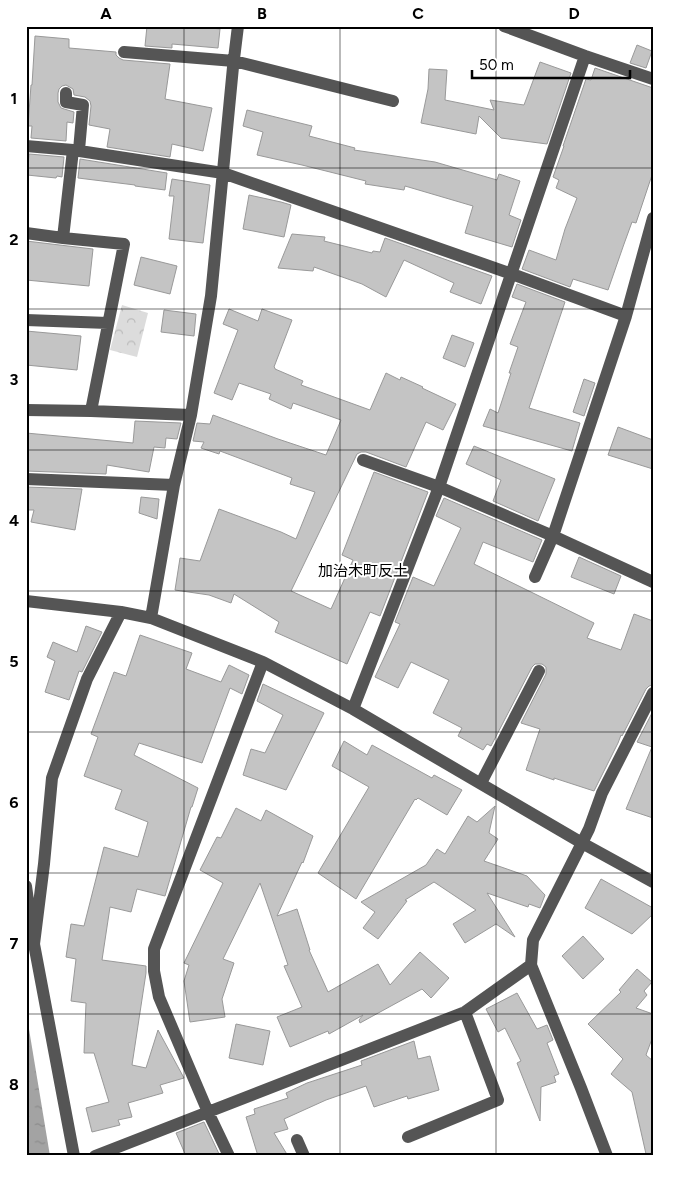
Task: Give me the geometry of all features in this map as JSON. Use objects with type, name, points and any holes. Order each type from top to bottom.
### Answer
[{"type":"street","points":[[151,618],[174,484],[191,415],[211,296],[238,26]]},
{"type":"street","points":[[504,26],[585,56],[653,78]]},
{"type":"street","points":[[124,52],[234,61],[393,101]]},
{"type":"street","points":[[353,710],[439,487],[585,56]]},
{"type":"street","points":[[63,238],[83,104],[66,102],[66,93]]},
{"type":"street","points":[[26,146],[76,150],[223,172],[626,316]]},
{"type":"street","points":[[535,577],[553,536],[626,316],[653,218]]},
{"type":"street","points":[[26,233],[124,244],[91,411]]},
{"type":"street","points":[[26,320],[108,323]]},
{"type":"street","points":[[26,410],[191,415]]},
{"type":"street","points":[[363,460],[439,487],[653,582]]},
{"type":"street","points":[[26,479],[174,484]]},
{"type":"street","points":[[26,601],[121,612],[151,618],[263,662],[353,710],[653,882]]},
{"type":"street","points":[[34,944],[52,778],[87,679],[121,612]]},
{"type":"street","points":[[229,1156],[208,1112],[160,997],[154,971],[154,949],[263,662]]},
{"type":"street","points":[[481,783],[538,670]]},
{"type":"street","points":[[607,1156],[530,965],[534,940],[589,829],[602,793],[653,693]]},
{"type":"street","points":[[26,886],[34,944],[74,1156]]},
{"type":"street","points":[[95,1156],[465,1012],[530,965]]},
{"type":"street","points":[[408,1137],[498,1100],[465,1012]]},
{"type":"street","points":[[297,1140],[304,1156]]},
{"type":"green space","points":[[122,305],[148,313],[137,357],[110,350]]},
{"type":"water","points":[[26,1011],[50,1156],[26,1156]]},
{"type":"building","points":[[147,26],[195,26],[220,29],[218,48],[172,44],[172,48],[145,46]]},
{"type":"building","points":[[35,36],[69,39],[69,48],[116,52],[116,55],[123,60],[170,64],[165,99],[212,108],[203,151],[172,144],[170,157],[107,147],[110,129],[89,125],[90,101],[85,97],[74,95],[73,89],[66,85],[59,89],[58,102],[61,108],[74,112],[73,123],[67,122],[66,141],[31,138],[32,126],[28,126]]},
{"type":"building","points":[[637,45],[652,51],[646,68],[630,63]]},
{"type":"building","points":[[540,62],[571,73],[547,144],[501,138],[479,116],[476,134],[421,123],[428,89],[429,69],[447,70],[445,100],[494,110],[490,100],[524,105]]},
{"type":"building","points":[[595,68],[653,88],[653,172],[636,223],[632,222],[608,290],[573,279],[570,287],[522,269],[529,250],[556,260],[577,198],[556,188],[559,180],[553,177],[586,79],[591,80]]},
{"type":"building","points":[[247,110],[312,126],[309,136],[355,148],[354,150],[435,162],[497,180],[499,174],[520,181],[509,215],[521,220],[512,247],[465,233],[473,206],[405,186],[404,190],[365,184],[366,181],[257,155],[263,132],[243,126]]},
{"type":"building","points":[[29,154],[64,157],[62,177],[27,175]]},
{"type":"building","points":[[80,159],[167,173],[165,190],[78,178]]},
{"type":"building","points":[[172,179],[210,185],[203,243],[169,239],[174,196],[169,196]]},
{"type":"building","points":[[249,195],[291,205],[284,237],[243,229]]},
{"type":"building","points":[[292,234],[325,237],[324,241],[372,253],[373,251],[380,252],[385,238],[492,276],[481,304],[450,292],[454,283],[404,260],[386,297],[362,284],[314,267],[313,271],[278,268]]},
{"type":"building","points":[[26,241],[93,249],[89,286],[26,280]]},
{"type":"building","points":[[141,257],[177,266],[170,294],[134,285]]},
{"type":"building","points":[[517,284],[565,302],[529,408],[580,423],[572,451],[483,426],[490,409],[498,413],[518,347],[510,344],[526,302],[512,297]]},
{"type":"building","points":[[229,309],[258,321],[262,309],[292,320],[274,367],[303,381],[301,385],[370,410],[386,373],[400,380],[401,377],[456,404],[443,430],[426,422],[406,467],[366,452],[357,454],[291,591],[331,609],[353,560],[342,555],[374,472],[428,492],[380,616],[370,612],[347,664],[275,632],[279,622],[234,594],[231,603],[209,595],[175,590],[180,558],[200,561],[219,509],[296,539],[315,492],[290,484],[292,478],[220,451],[219,454],[201,448],[204,442],[193,441],[197,423],[210,424],[213,415],[326,455],[341,420],[293,403],[291,409],[269,399],[271,394],[239,383],[232,400],[214,393],[238,330],[223,324]]},
{"type":"building","points":[[164,310],[196,314],[194,336],[161,332]]},
{"type":"building","points":[[26,331],[81,336],[77,370],[26,365]]},
{"type":"building","points":[[452,335],[474,343],[465,367],[443,358]]},
{"type":"building","points":[[584,379],[595,383],[584,416],[573,412]]},
{"type":"building","points":[[135,421],[181,423],[177,439],[166,438],[165,448],[154,447],[149,472],[107,465],[106,474],[26,471],[26,433],[133,443]]},
{"type":"building","points":[[618,427],[653,440],[653,469],[608,455]]},
{"type":"building","points":[[474,446],[555,479],[538,521],[493,501],[501,480],[466,464]]},
{"type":"building","points":[[26,487],[82,489],[75,530],[31,522],[34,510],[26,510]]},
{"type":"building","points":[[141,497],[159,499],[157,519],[139,513]]},
{"type":"building","points":[[444,498],[542,540],[533,562],[483,542],[474,564],[594,623],[587,638],[621,650],[634,614],[653,621],[653,685],[646,689],[594,791],[526,770],[540,729],[521,723],[546,674],[546,667],[542,664],[535,664],[532,667],[491,746],[487,744],[483,750],[458,736],[462,728],[433,713],[449,680],[411,662],[398,688],[375,677],[400,624],[395,622],[413,577],[434,586],[461,528],[436,516]]},
{"type":"building","points":[[579,557],[621,576],[614,594],[571,577]]},
{"type":"building","points":[[86,626],[102,632],[82,672],[79,671],[69,700],[45,692],[55,661],[47,657],[53,642],[77,652]]},
{"type":"building","points":[[140,635],[192,653],[186,669],[221,682],[229,665],[249,675],[242,694],[230,688],[202,763],[139,743],[134,755],[198,788],[165,896],[137,889],[131,912],[110,907],[102,960],[146,966],[132,1065],[146,1068],[158,1030],[184,1078],[160,1085],[163,1093],[128,1103],[132,1117],[118,1120],[120,1125],[92,1132],[86,1108],[109,1102],[94,1053],[84,1053],[86,1003],[71,1001],[76,959],[66,957],[71,924],[84,926],[104,847],[138,857],[148,822],[115,809],[122,790],[84,776],[98,737],[91,734],[114,672],[126,676]]},
{"type":"building","points":[[263,684],[324,713],[286,790],[243,775],[251,749],[265,753],[283,715],[257,701]]},
{"type":"building","points":[[653,711],[653,818],[626,809],[652,747],[637,742]]},
{"type":"building","points":[[344,741],[367,755],[372,745],[432,778],[434,775],[462,790],[447,815],[418,798],[415,799],[356,899],[318,873],[369,787],[332,766]]},
{"type":"building","points":[[495,806],[489,833],[498,839],[484,861],[527,876],[545,895],[540,908],[529,904],[528,907],[487,893],[515,937],[496,924],[465,943],[453,924],[476,910],[434,882],[405,900],[407,901],[378,939],[363,928],[375,912],[361,902],[426,865],[437,849],[445,854],[468,816],[477,822]]},
{"type":"building","points":[[236,808],[261,821],[266,810],[313,836],[303,863],[277,916],[297,909],[309,950],[328,992],[378,964],[390,985],[420,952],[449,978],[431,998],[422,989],[360,1023],[359,1020],[363,1015],[329,1034],[328,1031],[290,1047],[277,1017],[302,1007],[284,966],[288,965],[260,883],[223,959],[234,963],[222,999],[225,1017],[190,1022],[184,981],[189,965],[184,963],[223,883],[200,870],[217,837],[221,838]]},
{"type":"building","points":[[601,879],[653,908],[653,914],[632,934],[585,908]]},
{"type":"building","points":[[583,936],[604,959],[583,979],[562,956]]},
{"type":"building","points":[[637,969],[652,982],[644,991],[647,995],[636,1008],[653,1014],[653,1036],[646,1055],[653,1061],[653,1153],[646,1154],[632,1092],[611,1074],[623,1059],[588,1024],[621,992],[619,990]]},
{"type":"building","points":[[517,993],[537,1029],[547,1025],[553,1040],[547,1043],[559,1074],[554,1076],[556,1082],[541,1087],[540,1121],[517,1063],[521,1061],[505,1028],[498,1032],[486,1009]]},
{"type":"building","points":[[236,1024],[270,1031],[263,1065],[229,1058]]},
{"type":"building","points":[[414,1041],[418,1059],[430,1056],[439,1090],[408,1099],[407,1096],[374,1107],[366,1086],[326,1100],[284,1119],[288,1129],[274,1133],[288,1156],[258,1156],[246,1117],[255,1114],[254,1109],[288,1098],[286,1093],[307,1083],[362,1065],[361,1061]]},
{"type":"building","points":[[204,1122],[220,1156],[186,1156],[176,1133]]},
{"type":"district","name":"加治木町反土","points":[[363,571]]}]
